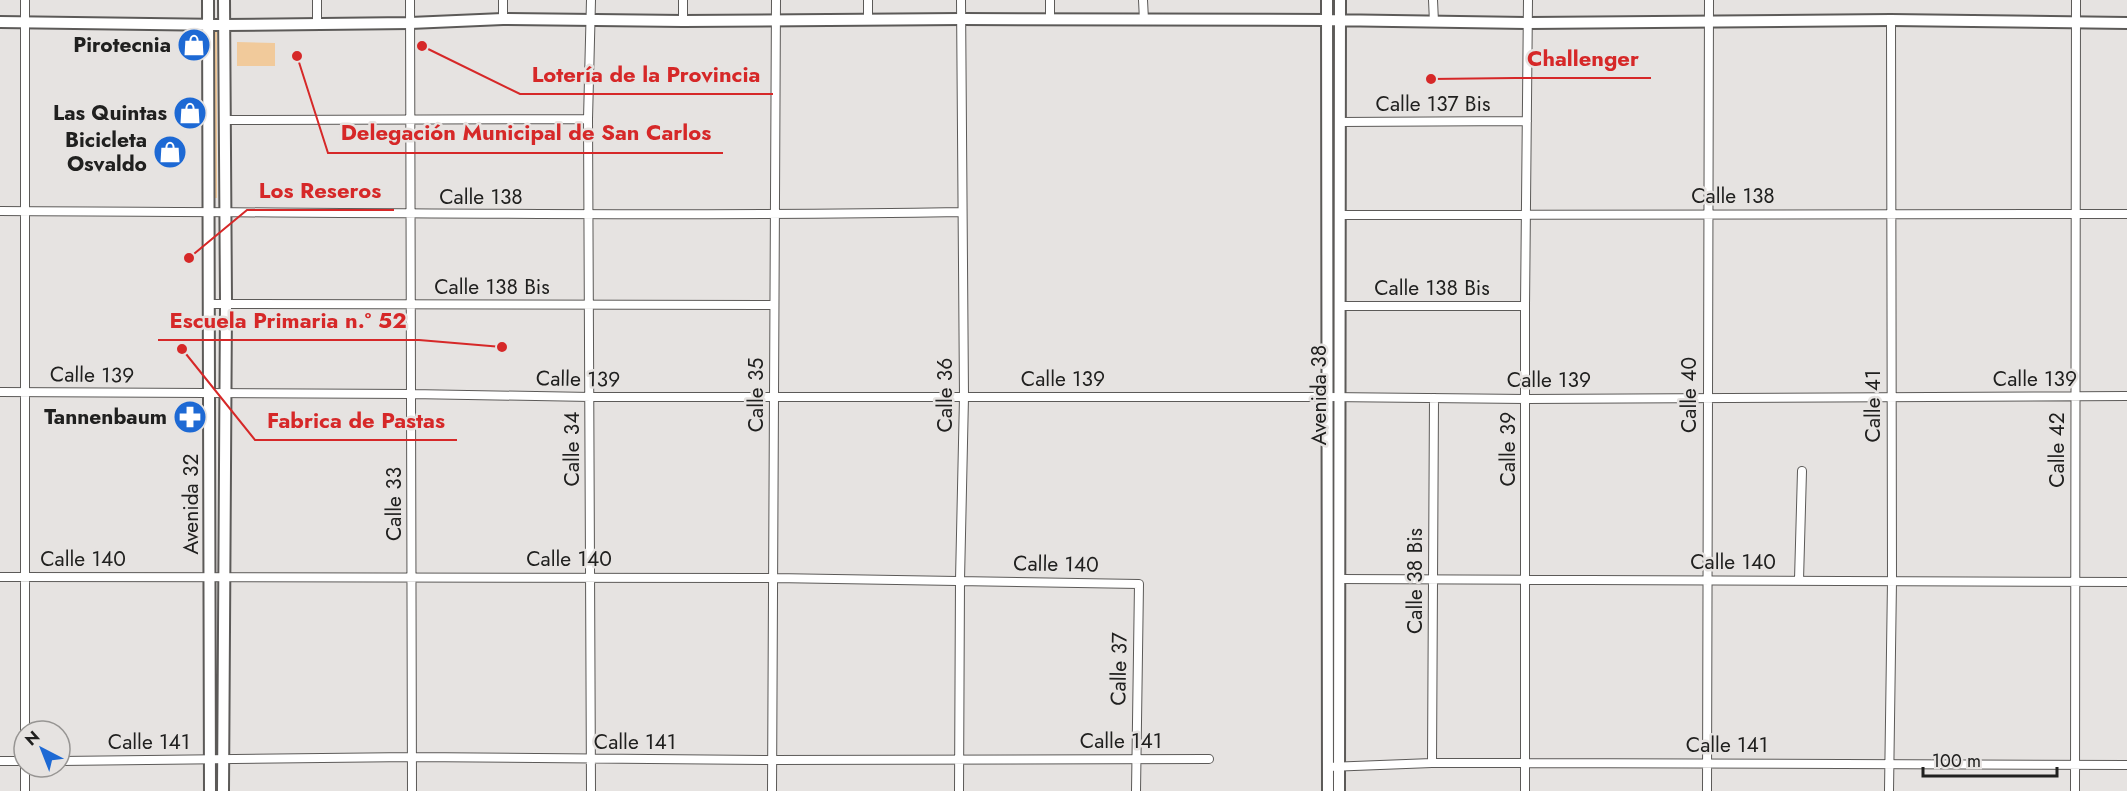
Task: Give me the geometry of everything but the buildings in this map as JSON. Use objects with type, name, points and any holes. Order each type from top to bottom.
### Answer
[{"type":"main road","name":"Avenida 32","points":[[208,0],[210,791]]},
{"type":"main road","name":"Avenida 32","points":[[223,791],[226,393],[224,0]]},
{"type":"main road","name":"Avenida 38","points":[[1328,0],[1333,397],[1333,766],[1339,791]]},
{"type":"main road","name":"Avenida 38","points":[[1328,791],[1333,766],[1339,579],[1333,397],[1339,306],[1340,0]]},
{"type":"main road","points":[[0,22],[224,25],[410,23],[503,19],[683,21],[962,19],[1528,23],[1709,21],[2127,23]]},
{"type":"street","points":[[25,0],[25,719]]},
{"type":"street","points":[[317,0],[317,23]]},
{"type":"street","name":"Calle 33","points":[[410,0],[412,791]]},
{"type":"street","points":[[503,0],[503,19]]},
{"type":"street","name":"Calle 34","points":[[591,0],[588,119],[591,791]]},
{"type":"street","points":[[683,0],[683,21]]},
{"type":"street","name":"Calle 35","points":[[772,791],[776,0]]},
{"type":"street","points":[[868,0],[868,20]]},
{"type":"street","name":"Calle 36","points":[[959,791],[964,397],[961,0]]},
{"type":"street","points":[[1050,0],[1050,20]]},
{"type":"street","points":[[1143,0],[1144,20]]},
{"type":"street","points":[[1433,0],[1434,22]]},
{"type":"street","name":"Calle 39","points":[[1525,791],[1525,306],[1528,213],[1528,0]]},
{"type":"street","name":"Calle 40","points":[[1707,791],[1709,0]]},
{"type":"street","name":"Calle 42","points":[[2074,791],[2076,0]]},
{"type":"street","name":"Calle 41","points":[[1889,791],[1892,581],[1891,21]]},
{"type":"street","points":[[224,120],[588,119]]},
{"type":"street","name":"Calle 137 Bis","points":[[1339,122],[1527,121]]},
{"type":"street","name":"Calle 138","points":[[0,211],[411,215],[776,215],[962,212]]},
{"type":"street","name":"Calle 138","points":[[1339,215],[2127,214]]},
{"type":"street","name":"Calle 138 Bis","points":[[210,304],[774,305]]},
{"type":"street","name":"Calle 138 Bis","points":[[1339,306],[1525,306]]},
{"type":"street","name":"Calle 139","points":[[0,392],[773,398],[1526,399],[2127,396]]},
{"type":"street","name":"Calle 38 Bis","points":[[1432,763],[1434,398]]},
{"type":"street","points":[[1799,580],[1802,471]]},
{"type":"street","name":"Calle 140","points":[[0,577],[774,578],[1139,584]]},
{"type":"street","name":"Calle 140","points":[[1339,579],[2127,582]]},
{"type":"street","name":"Calle 37","points":[[1136,791],[1139,584]]},
{"type":"street","name":"Calle 141","points":[[72,761],[412,757],[591,760],[1209,759]]},
{"type":"street","name":"Calle 141","points":[[1333,766],[1432,763],[2127,765]]},
{"type":"shaded area","points":[[215,26],[217,26],[217,198],[214,198]]},
{"type":"shaded area","points":[[237,42],[275,43],[275,66],[237,66]]},
{"type":"place","name":"Pirotecnia","points":[[194,45]]},
{"type":"place","name":"Lotería de la Provincia","points":[[422,46]]},
{"type":"place","name":"Delegación Municipal de San Carlos","points":[[297,56]]},
{"type":"place","name":"Challenger","points":[[1431,79]]},
{"type":"place","name":"Las Quintas","points":[[190,113]]},
{"type":"place","name":"Bicicleta Osvaldo","points":[[170,152]]},
{"type":"place","name":"Los Reseros","points":[[189,258]]},
{"type":"place","name":"Escuela Primaria n.° 52","points":[[502,347]]},
{"type":"place","name":"Fabrica de Pastas","points":[[182,349]]},
{"type":"place","name":"Tannenbaum","points":[[190,417]]}]
